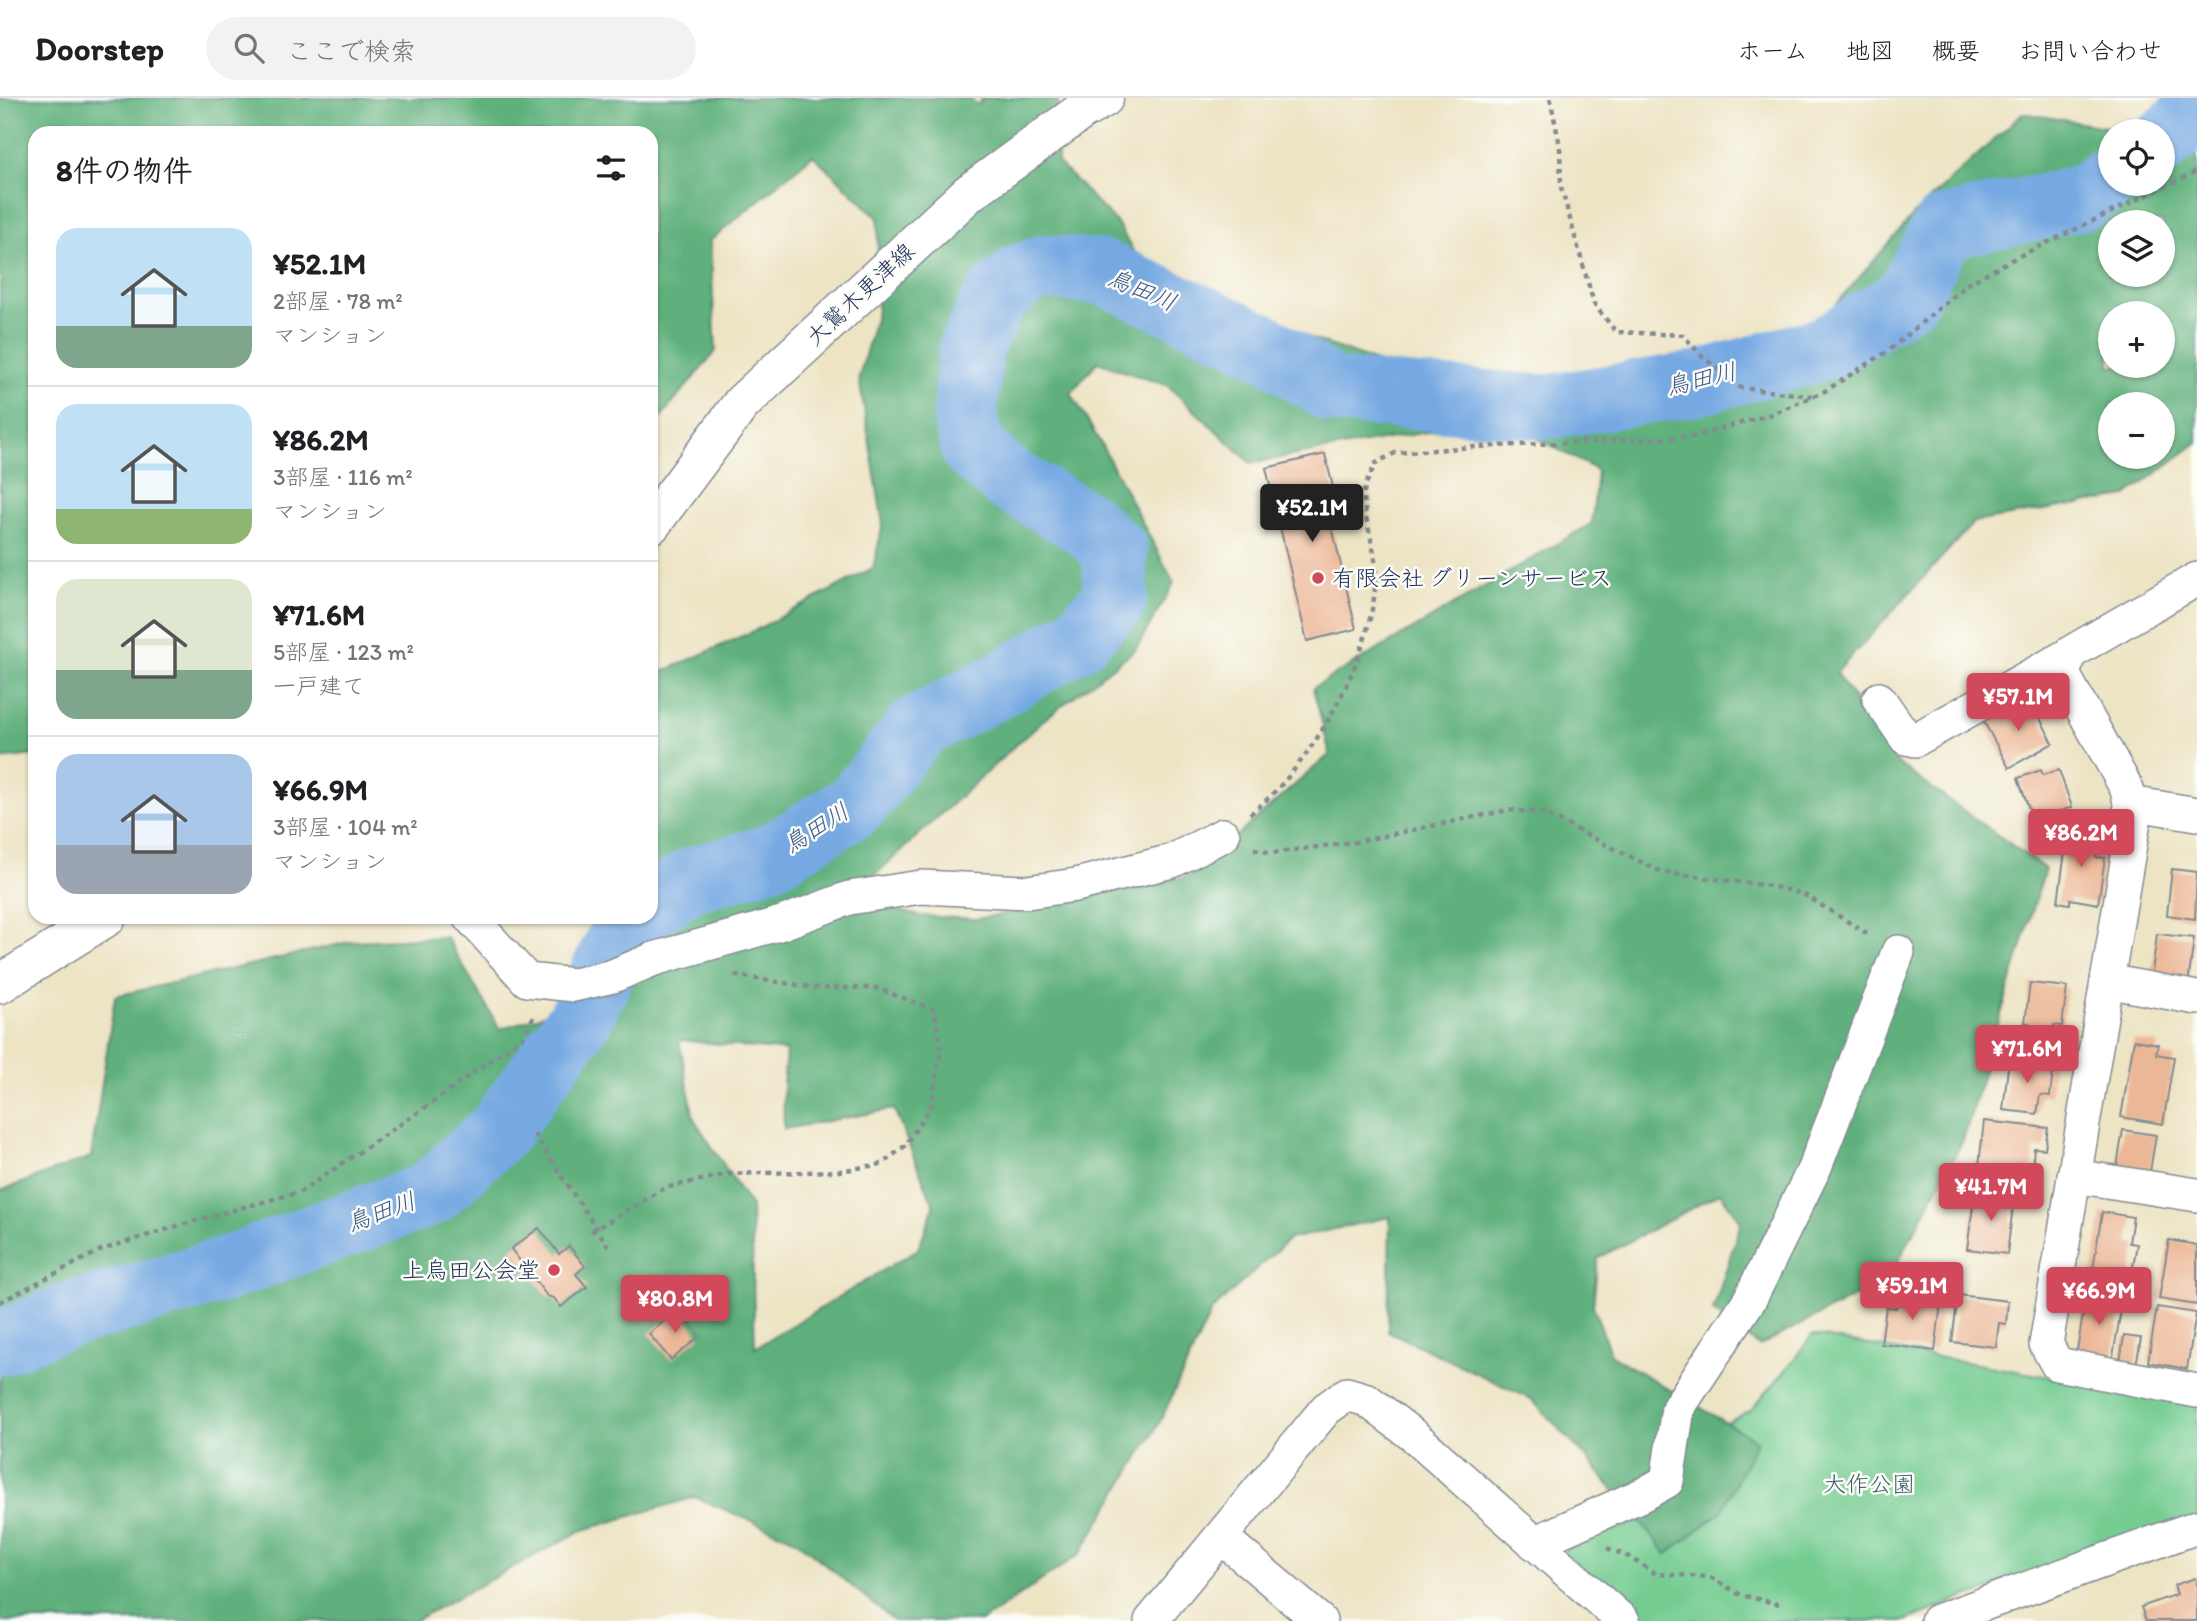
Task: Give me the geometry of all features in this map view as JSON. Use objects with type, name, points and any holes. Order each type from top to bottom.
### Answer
[{"type":"main road","name":"大鷲木更津線","points":[[658,516],[742,403],[969,193],[1083,110],[1104,98]]},
{"type":"main road","points":[[0,984],[96,924]]},
{"type":"street","points":[[1879,699],[1906,738],[1915,740],[2070,654],[2197,579]]},
{"type":"street","points":[[2070,654],[2063,674],[2127,789],[2134,821],[2046,1343],[2057,1364],[2197,1391]]},
{"type":"street","points":[[2130,803],[2197,814]]},
{"type":"street","points":[[476,924],[527,980],[574,985],[612,976],[654,959],[782,923],[849,898],[921,887],[1027,892],[1076,885],[1172,861],[1223,835]]},
{"type":"street","points":[[1534,1543],[1667,1481],[1678,1408],[1750,1299],[1815,1167],[1898,952]]},
{"type":"street","points":[[2107,981],[2197,998]]},
{"type":"street","points":[[2074,1176],[2197,1195]]},
{"type":"street","points":[[1151,1621],[1326,1409],[1347,1394],[1367,1400],[1414,1436],[1534,1543],[1606,1616]]},
{"type":"street","points":[[1937,1621],[2197,1527]]},
{"type":"street","points":[[1222,1537],[1320,1621]]},
{"type":"path","points":[[1550,98],[1560,146],[1561,187],[1590,291],[1594,304],[1616,332],[1683,335],[1702,356],[1741,388],[1814,396]]},
{"type":"path","points":[[1898,952],[1803,894],[1771,886],[1661,872],[1543,813],[1508,810],[1355,842],[1272,853],[1237,846],[1223,835],[1262,804],[1293,770],[1327,723],[1355,663],[1370,616],[1376,572],[1364,491],[1376,463],[1395,453],[1692,437],[1772,414],[1814,396],[1888,351],[1969,283],[2011,260],[2197,171]]},
{"type":"path","points":[[591,1232],[665,1188],[728,1174],[840,1171],[882,1164],[906,1145],[932,1104],[942,1050],[935,1010],[876,988],[817,988],[723,974]]},
{"type":"path","points":[[0,1303],[101,1250],[192,1221],[300,1192],[523,1037],[543,998],[574,985]]},
{"type":"path","points":[[534,1134],[608,1246]]},
{"type":"path","points":[[1600,1546],[1629,1557],[1656,1574],[1710,1577],[1741,1595],[1779,1604]]},
{"type":"green space","points":[[0,98],[968,98],[979,105],[982,98],[1058,98],[1058,163],[1117,223],[1150,280],[1451,389],[1613,380],[1813,331],[1916,212],[2023,113],[2098,126],[2098,196],[2175,196],[2175,139],[2197,142],[2197,443],[2175,459],[2175,392],[2098,392],[2098,469],[2162,469],[2126,496],[1974,522],[1836,673],[1897,763],[2045,869],[1963,1140],[1889,1279],[1759,1346],[1713,1311],[1741,1222],[1720,1193],[1598,1258],[1593,1306],[1611,1355],[1757,1441],[1721,1512],[1667,1554],[1585,1456],[1531,1399],[1388,1331],[1390,1217],[1289,1239],[1212,1310],[1159,1424],[1080,1554],[982,1621],[894,1621],[796,1540],[695,1497],[580,1531],[414,1621],[0,1621],[0,1191],[91,1157],[115,996],[353,941],[446,937],[500,1029],[565,1008],[622,924],[658,924],[658,674],[756,630],[873,568],[883,524],[859,378],[877,311],[878,218],[813,155],[710,241],[716,351],[658,421],[658,126],[28,126],[28,756],[0,759]],"holes":[[[1097,362],[1168,386],[1251,463],[1501,419],[1597,470],[1592,523],[1313,688],[1330,754],[1191,876],[977,919],[920,916],[850,898],[1042,721],[1136,649],[1174,583],[1071,393]],[[679,1040],[786,1051],[783,1086],[784,1129],[894,1109],[934,1206],[918,1249],[755,1348],[751,1207],[694,1119]]]},
{"type":"green space","name":"大作公園","points":[[1812,1335],[2197,1403],[2197,1523],[1963,1598],[1905,1621],[1650,1621],[1563,1554],[1571,1539],[1679,1513],[1722,1425],[1750,1411]]},
{"type":"building","name":"有限会社 グリーンサービス","points":[[1325,454],[1342,525],[1332,527],[1356,629],[1307,641],[1266,468]]},
{"type":"building","points":[[2022,698],[2029,712],[2035,709],[2053,743],[2009,768],[1983,720]]},
{"type":"building","points":[[2041,770],[2043,775],[2059,770],[2072,807],[2033,820],[2018,778]]},
{"type":"building","points":[[2068,830],[2099,835],[2096,857],[2105,858],[2098,904],[2070,899],[2070,904],[2058,902]]},
{"type":"building","points":[[2172,869],[2197,872],[2195,919],[2167,915]]},
{"type":"building","points":[[2157,934],[2194,938],[2188,985],[2151,980]]},
{"type":"building","points":[[2030,983],[2067,987],[2062,1026],[2054,1025],[2051,1047],[2031,1045],[2031,1037],[2028,1036],[2029,1023],[2025,1023]]},
{"type":"building","points":[[2134,1040],[2158,1044],[2156,1054],[2174,1057],[2163,1124],[2121,1117]]},
{"type":"building","points":[[2009,1059],[2054,1064],[2050,1096],[2040,1095],[2037,1114],[2003,1110]]},
{"type":"building","points":[[1984,1121],[2048,1128],[2045,1149],[2034,1148],[2032,1170],[2039,1170],[2037,1189],[1977,1183]]},
{"type":"building","points":[[2123,1130],[2156,1135],[2149,1178],[2116,1172]]},
{"type":"building","points":[[1975,1192],[2014,1198],[2007,1254],[1967,1249]]},
{"type":"building","points":[[2102,1212],[2133,1217],[2129,1243],[2137,1244],[2128,1294],[2090,1288]]},
{"type":"building","name":"上烏田公会堂","points":[[539,1228],[559,1254],[569,1246],[585,1266],[576,1274],[587,1287],[561,1307],[554,1298],[547,1296],[511,1249]]},
{"type":"building","points":[[2169,1240],[2197,1245],[2197,1305],[2159,1299]]},
{"type":"building","points":[[1906,1287],[1927,1290],[1926,1302],[1941,1303],[1935,1351],[1881,1344],[1886,1307],[1896,1308],[1898,1293],[1904,1293]]},
{"type":"building","points":[[2087,1291],[2123,1298],[2112,1362],[2076,1356]]},
{"type":"building","points":[[1958,1295],[2008,1301],[2006,1324],[1999,1323],[1996,1347],[1952,1342]]},
{"type":"building","points":[[2157,1307],[2196,1313],[2187,1369],[2148,1362]]},
{"type":"building","points":[[678,1309],[700,1336],[671,1360],[649,1334]]},
{"type":"building","points":[[2124,1336],[2141,1338],[2135,1371],[2119,1368]]},
{"type":"building","points":[[2195,1578],[2197,1621],[2146,1621],[2141,1607],[2177,1594],[2174,1585]]},
{"type":"waterway","name":"鳥田川","points":[[2175,131],[2197,111]]},
{"type":"waterway","name":"鳥田川","points":[[658,901],[691,880],[772,856],[855,805],[917,728],[1000,685],[1079,638],[1115,599],[1115,550],[1086,524],[1008,479],[973,449],[965,414],[971,346],[996,297],[1023,275],[1044,267],[1102,272],[1263,345],[1333,391],[1545,407],[1694,384],[1826,348],[1906,298],[1944,228],[2081,198],[2098,186]]},
{"type":"waterway","name":"鳥田川","points":[[0,1343],[61,1318],[223,1270],[430,1194],[499,1130],[581,1017],[622,932],[631,924]]},
{"type":"place","name":"有限会社 グリーンサービス","points":[[1318,578]]},
{"type":"place","name":"上烏田公会堂","points":[[554,1270]]}]
